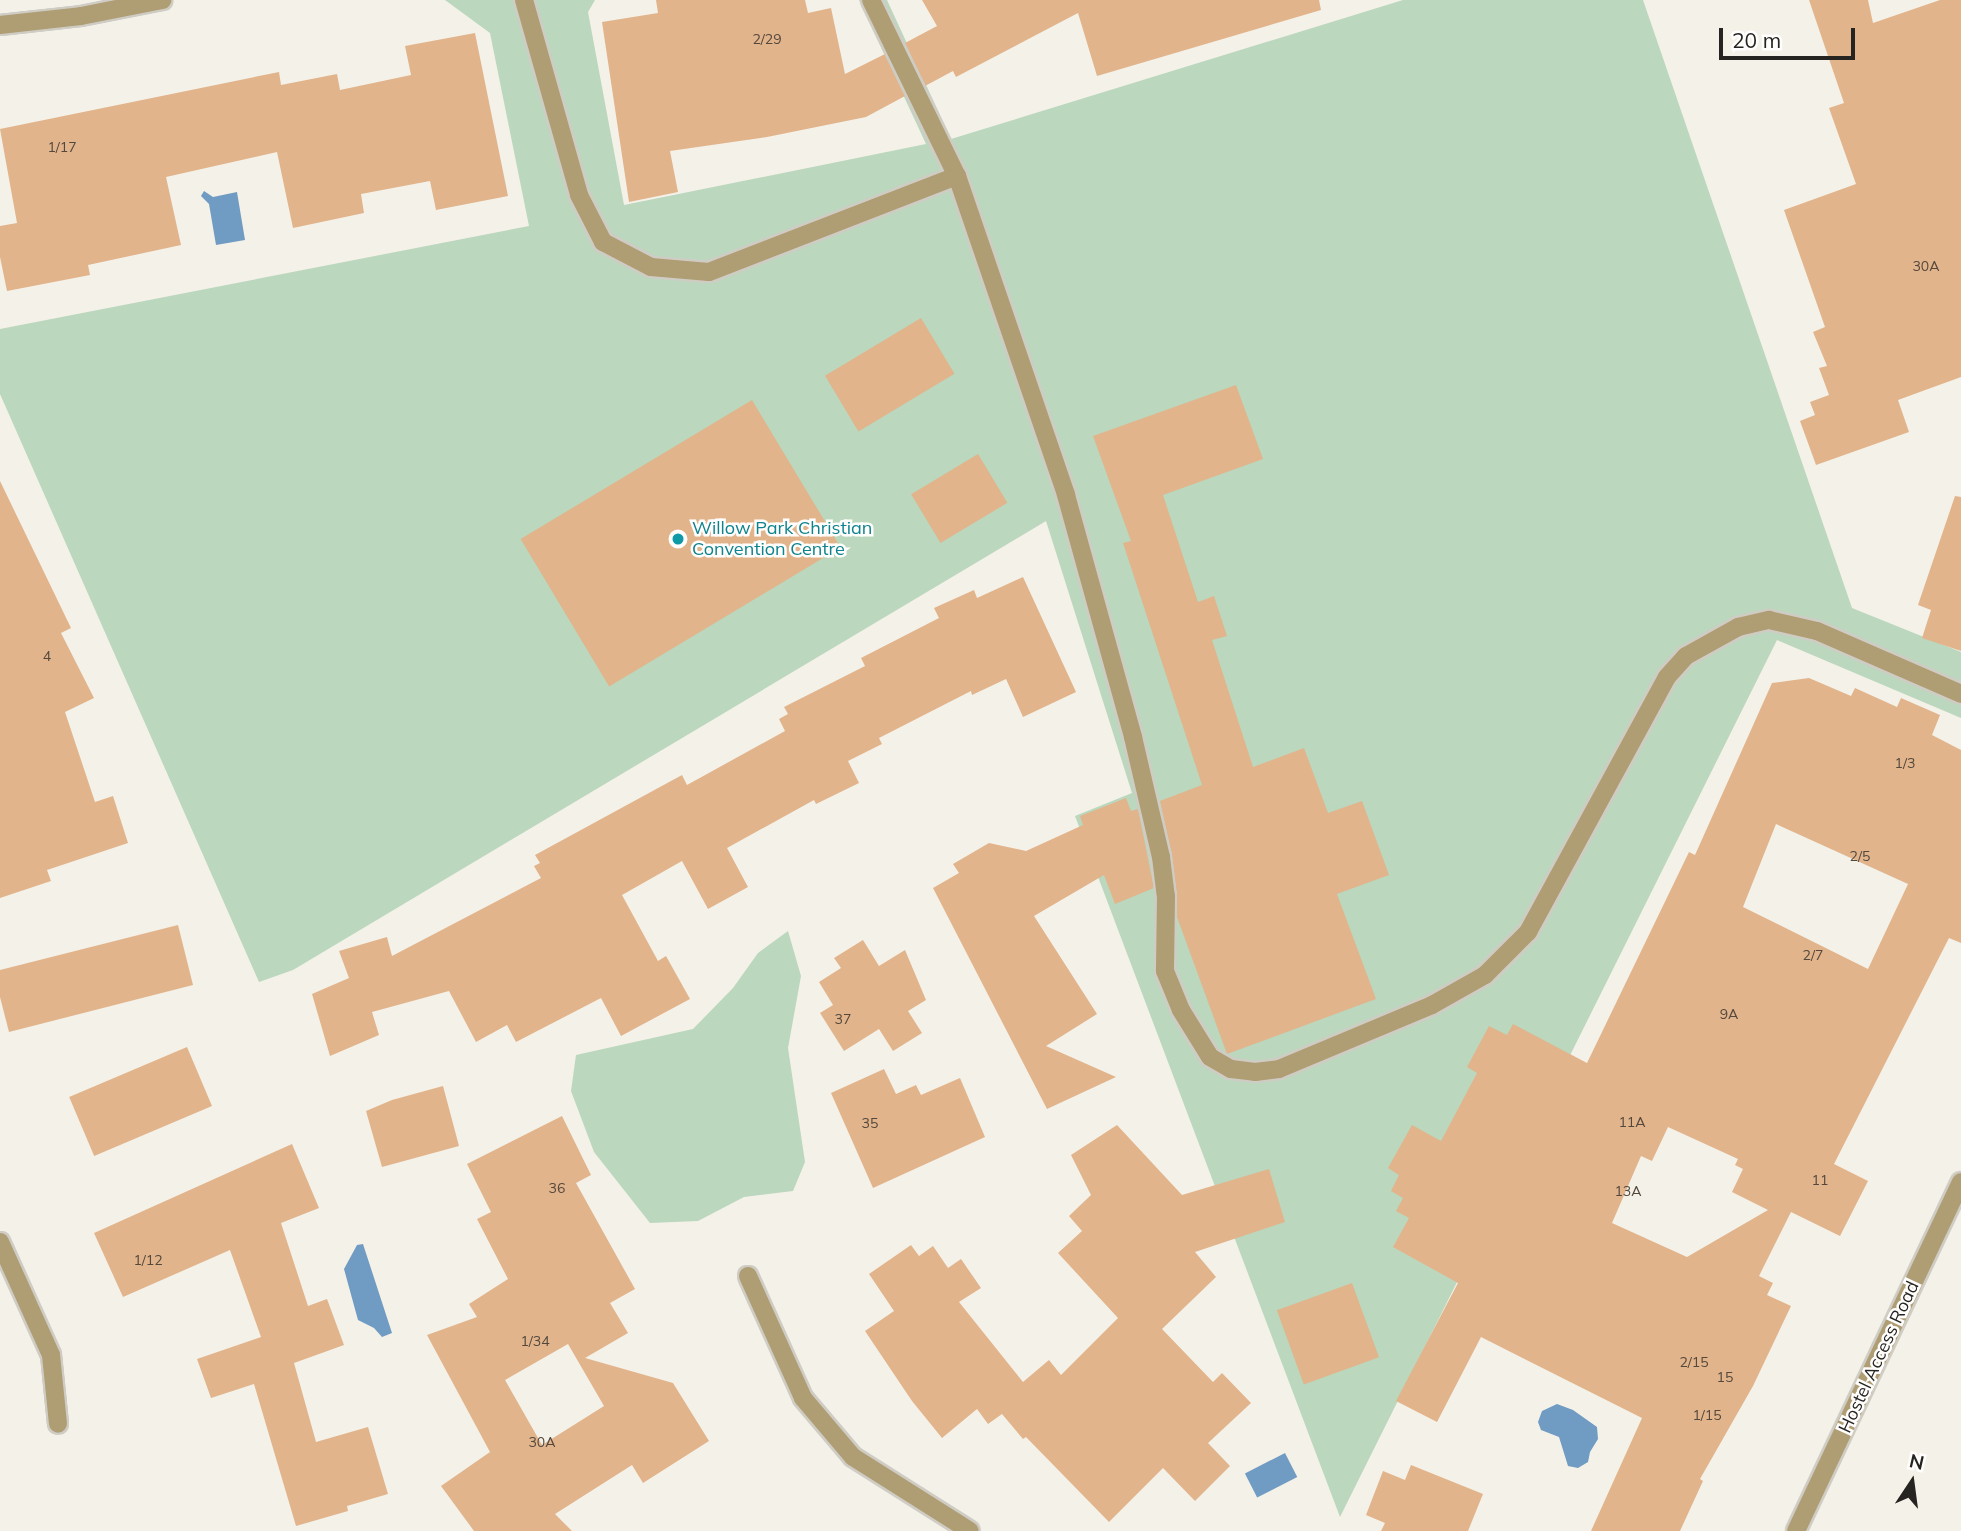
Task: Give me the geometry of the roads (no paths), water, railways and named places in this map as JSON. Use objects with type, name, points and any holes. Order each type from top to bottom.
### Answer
[{"type":"street","points":[[0,25],[81,16],[162,0]]},
{"type":"street","points":[[524,0],[579,195],[603,242],[650,267],[709,272],[957,176]]},
{"type":"street","points":[[871,0],[957,176],[1066,495],[1133,737],[1161,857],[1166,896],[1165,971],[1181,1010],[1210,1057],[1231,1069],[1255,1072],[1279,1069],[1432,1006],[1485,975],[1528,932],[1667,677],[1686,656],[1738,627],[1769,620],[1817,631],[1961,694]]},
{"type":"street","name":"Hostel Access Road","points":[[1796,1531],[1961,1182]]},
{"type":"street","points":[[0,1242],[51,1355],[58,1424]]},
{"type":"street","points":[[748,1276],[803,1398],[852,1457],[970,1531]]},
{"type":"water","points":[[204,191],[213,197],[237,192],[245,240],[216,245],[209,204],[201,196]]},
{"type":"water","points":[[363,1244],[392,1333],[382,1337],[374,1328],[358,1320],[344,1269],[357,1245]]},
{"type":"water","points":[[1557,1404],[1573,1410],[1597,1427],[1598,1439],[1590,1452],[1588,1462],[1578,1468],[1568,1466],[1559,1437],[1541,1430],[1538,1422],[1542,1411]]},
{"type":"water","points":[[1285,1453],[1297,1477],[1257,1497],[1245,1473]]},
{"type":"place","name":"Willow Park Christian Convention Centre","points":[[678,539]]}]
